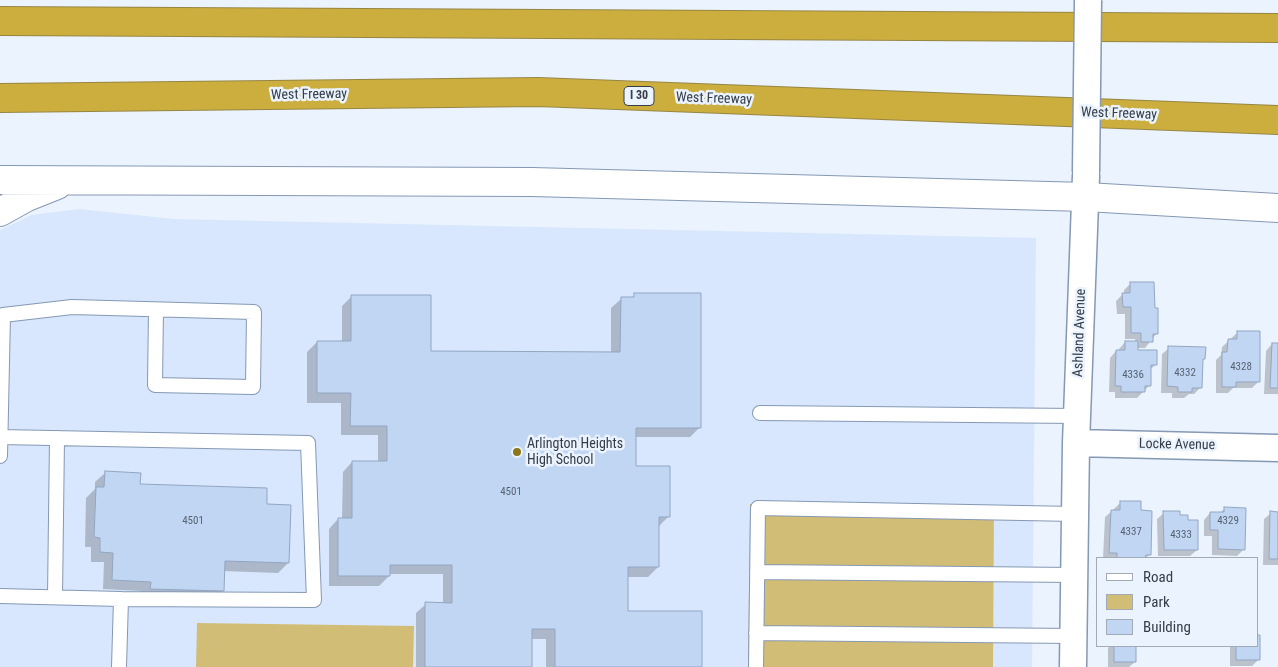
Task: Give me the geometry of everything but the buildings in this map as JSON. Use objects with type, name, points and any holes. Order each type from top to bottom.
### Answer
[{"type":"highway","points":[[0,21],[1278,28]]},
{"type":"highway","name":"West Freeway","points":[[0,98],[538,92],[1278,120]]},
{"type":"main road","points":[[0,212],[27,196],[71,179]]},
{"type":"main road","points":[[0,180],[1086,185],[1278,208]]},
{"type":"street","name":"Ashland Avenue","points":[[1073,667],[1076,416],[1086,185],[1088,0]]},
{"type":"street","name":"Locke Avenue","points":[[1076,443],[1278,448]]},
{"type":"lane","points":[[0,456],[3,315],[72,307],[254,312],[253,387],[155,385],[156,310]]},
{"type":"lane","points":[[760,413],[1076,416]]},
{"type":"lane","points":[[0,437],[308,443],[314,600],[0,596]]},
{"type":"lane","points":[[55,597],[57,438]]},
{"type":"lane","points":[[756,667],[758,508],[1075,514]]},
{"type":"lane","points":[[757,572],[1074,575]]},
{"type":"lane","points":[[119,667],[122,599]]},
{"type":"lane","points":[[756,633],[1074,636]]},
{"type":"shaded area","name":"Arlington Heights High School","points":[[79,209],[173,219],[1036,238],[1032,667],[0,667],[0,230],[32,215]]},
{"type":"green space","points":[[750,504],[994,506],[993,667],[748,667]]},
{"type":"green space","points":[[197,623],[414,626],[413,667],[196,667]]},
{"type":"place","name":"Arlington Heights High School","points":[[517,452]]}]
